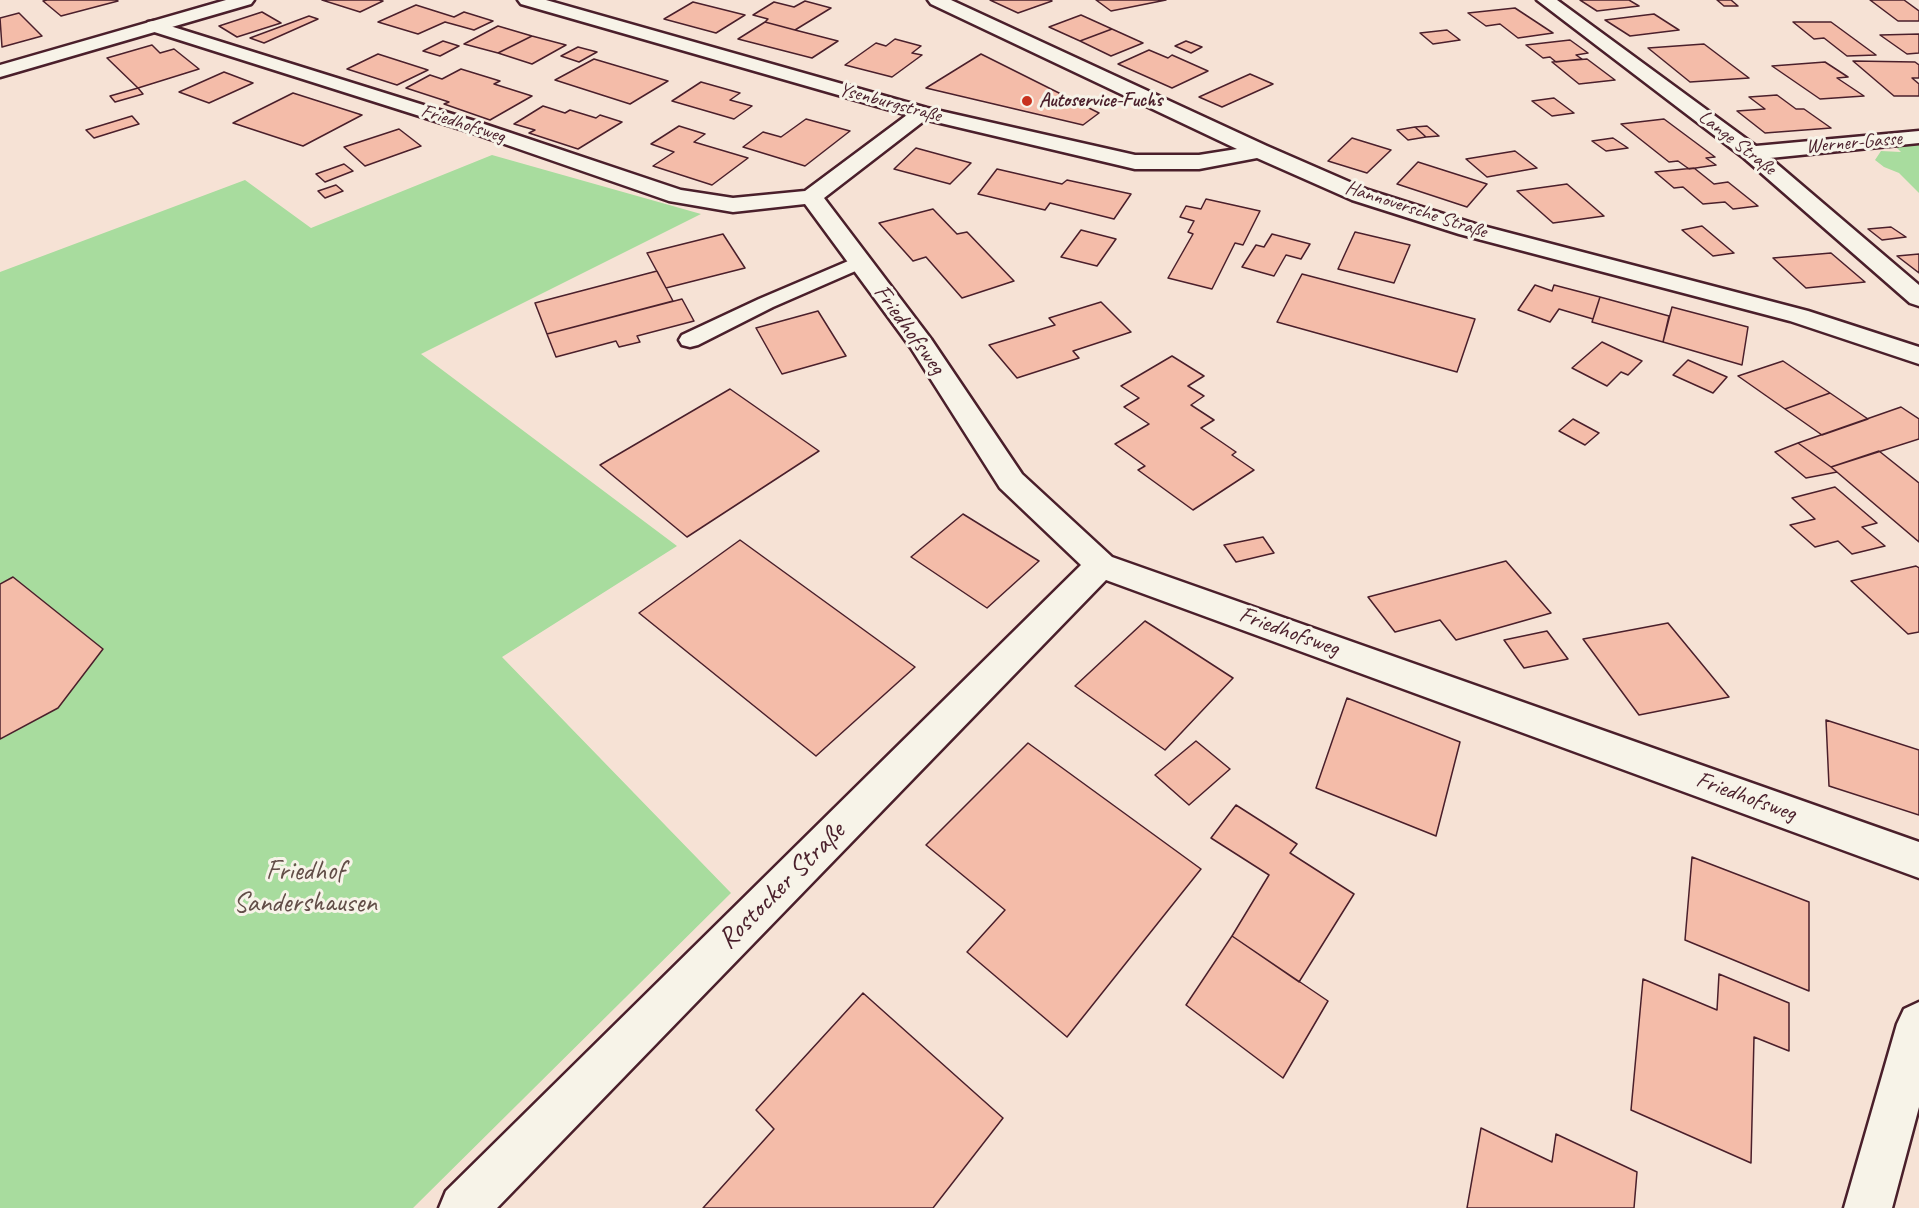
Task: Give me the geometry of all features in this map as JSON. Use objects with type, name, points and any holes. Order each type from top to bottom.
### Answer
[{"type":"street","points":[[0,71],[245,0]]},
{"type":"street","name":"Ysenburgstraße","points":[[527,0],[922,113],[1135,162],[1199,162],[1259,151]]},
{"type":"street","name":"Hannoversche Straße","points":[[937,0],[1259,151],[1360,195],[1467,229],[1799,316],[1919,356]]},
{"type":"street","name":"Lange Straße","points":[[1546,0],[1752,153],[1919,298]]},
{"type":"street","name":"Friedhofsweg","points":[[154,26],[463,123],[677,196],[733,205],[811,197],[922,345],[1011,480],[1101,565],[1919,860]]},
{"type":"street","points":[[811,197],[922,113]]},
{"type":"street","name":"Werner-Gasse","points":[[1752,153],[1919,137]]},
{"type":"street","name":"Rostocker Straße","points":[[463,1208],[1101,565]]},
{"type":"street","points":[[1868,1208],[1919,1024]]},
{"type":"lane","points":[[690,340],[766,303],[860,262]]},
{"type":"green space","points":[[1919,145],[1919,193],[1899,173],[1884,167],[1875,160],[1881,151],[1901,152],[1895,146]]},
{"type":"green space","name":"Friedhof Sandershausen","points":[[492,155],[701,214],[421,354],[677,546],[502,657],[731,893],[413,1208],[0,1208],[0,272],[245,180],[311,228]]},
{"type":"building","points":[[322,0],[379,0],[383,1],[360,12]]},
{"type":"building","points":[[990,0],[1050,0],[1052,1],[1018,13]]},
{"type":"building","points":[[1096,0],[1166,0],[1111,11]]},
{"type":"building","points":[[1580,0],[1629,0],[1639,6],[1597,11]]},
{"type":"building","points":[[1717,0],[1731,0],[1738,6],[1724,6]]},
{"type":"building","points":[[1870,0],[1904,0],[1919,11],[1919,21],[1898,21]]},
{"type":"building","points":[[43,1],[118,1],[61,16]]},
{"type":"building","points":[[805,1],[831,8],[795,30],[765,22],[768,19],[753,15],[774,2],[794,7]]},
{"type":"building","points":[[693,2],[745,15],[716,33],[664,19]]},
{"type":"building","points":[[416,5],[454,17],[464,12],[493,21],[474,30],[445,22],[418,34],[378,22]]},
{"type":"building","points":[[1515,8],[1553,33],[1518,38],[1500,24],[1486,26],[1468,13]]},
{"type":"building","points":[[262,12],[281,23],[237,37],[219,26]]},
{"type":"building","points":[[19,13],[42,36],[2,47],[0,18]]},
{"type":"building","points":[[1654,14],[1679,30],[1630,36],[1605,20]]},
{"type":"building","points":[[1081,15],[1112,29],[1080,41],[1049,27]]},
{"type":"building","points":[[309,16],[318,19],[264,43],[250,38]]},
{"type":"building","points":[[765,22],[838,41],[812,58],[738,39]]},
{"type":"building","points":[[1793,22],[1831,22],[1876,55],[1847,56],[1824,38],[1814,39]]},
{"type":"building","points":[[498,26],[532,36],[498,53],[464,44]]},
{"type":"building","points":[[1112,29],[1143,43],[1111,56],[1080,41]]},
{"type":"building","points":[[1447,30],[1460,40],[1433,44],[1420,33]]},
{"type":"building","points":[[1919,34],[1919,53],[1907,54],[1880,35]]},
{"type":"building","points":[[532,36],[566,45],[532,64],[498,53]]},
{"type":"building","points":[[895,39],[921,46],[912,53],[922,55],[892,77],[845,65],[876,43],[886,46]]},
{"type":"building","points":[[1570,40],[1588,53],[1576,55],[1582,59],[1556,62],[1550,57],[1543,58],[1526,45]]},
{"type":"building","points":[[443,41],[459,46],[440,56],[423,51]]},
{"type":"building","points":[[1186,41],[1202,47],[1191,53],[1175,46]]},
{"type":"building","points":[[1704,44],[1749,78],[1690,82],[1648,48]]},
{"type":"building","points":[[152,45],[160,53],[174,49],[199,69],[138,88],[107,58]]},
{"type":"building","points":[[578,47],[597,52],[579,62],[561,56]]},
{"type":"building","points":[[1149,50],[1168,58],[1172,55],[1208,71],[1172,88],[1118,64]]},
{"type":"building","points":[[378,54],[428,70],[397,85],[347,69]]},
{"type":"building","name":"Autoservice-Fuchs","points":[[981,54],[1099,113],[1083,125],[926,88]]},
{"type":"building","points":[[594,59],[668,81],[630,104],[555,80]]},
{"type":"building","points":[[1587,59],[1615,80],[1579,84],[1552,62]]},
{"type":"building","points":[[1853,61],[1915,62],[1919,65],[1919,78],[1912,78],[1919,84],[1919,96],[1894,96]]},
{"type":"building","points":[[1825,62],[1848,77],[1837,78],[1864,96],[1820,99],[1772,66]]},
{"type":"building","points":[[461,69],[500,81],[494,84],[532,96],[490,120],[444,104],[449,102],[406,88],[430,75],[442,79]]},
{"type":"building","points":[[224,72],[253,83],[209,103],[179,92]]},
{"type":"building","points":[[1250,74],[1273,84],[1222,107],[1199,97]]},
{"type":"building","points":[[701,82],[740,93],[730,100],[752,106],[734,119],[672,101]]},
{"type":"building","points":[[138,88],[143,94],[115,102],[110,96]]},
{"type":"building","points":[[293,93],[362,115],[303,146],[233,123]]},
{"type":"building","points":[[1777,95],[1796,109],[1804,109],[1831,128],[1765,133],[1737,111],[1765,109],[1749,97]]},
{"type":"building","points":[[1554,98],[1574,113],[1552,116],[1532,101]]},
{"type":"building","points":[[543,106],[565,113],[570,110],[596,118],[600,115],[622,122],[578,149],[529,133],[535,130],[514,124]]},
{"type":"building","points":[[132,116],[139,124],[94,138],[86,130]]},
{"type":"building","points":[[806,119],[850,131],[805,166],[743,147],[763,132],[781,137]]},
{"type":"building","points":[[1664,119],[1715,157],[1706,158],[1716,165],[1689,169],[1678,161],[1669,162],[1621,124]]},
{"type":"building","points":[[679,126],[705,134],[694,142],[748,158],[712,185],[653,166],[674,152],[651,144]]},
{"type":"building","points":[[1427,126],[1439,136],[1426,137],[1415,127]]},
{"type":"building","points":[[1415,127],[1426,137],[1408,140],[1397,130]]},
{"type":"building","points":[[399,129],[421,146],[365,166],[344,147]]},
{"type":"building","points":[[1352,138],[1391,150],[1367,173],[1328,161]]},
{"type":"building","points":[[1613,138],[1628,148],[1606,151],[1592,141]]},
{"type":"building","points":[[916,148],[971,163],[950,184],[894,169]]},
{"type":"building","points":[[1515,151],[1537,168],[1487,177],[1466,159]]},
{"type":"building","points":[[1418,162],[1487,184],[1467,207],[1397,184]]},
{"type":"building","points":[[344,164],[353,171],[325,182],[316,174]]},
{"type":"building","points":[[1694,168],[1714,184],[1728,182],[1758,206],[1733,209],[1725,202],[1703,204],[1683,187],[1674,188],[1655,172]]},
{"type":"building","points":[[997,169],[1062,184],[1067,180],[1131,194],[1114,219],[1050,203],[1045,210],[978,194]]},
{"type":"building","points":[[1567,184],[1604,216],[1553,223],[1517,191]]},
{"type":"building","points":[[336,185],[343,191],[325,198],[318,191]]},
{"type":"building","points":[[1206,199],[1260,211],[1243,245],[1235,243],[1212,289],[1168,278],[1193,234],[1188,232],[1194,221],[1180,217],[1186,206],[1201,209]]},
{"type":"building","points":[[933,209],[957,234],[967,232],[1014,281],[962,298],[926,257],[913,261],[879,223]]},
{"type":"building","points":[[1702,226],[1734,253],[1713,256],[1682,230]]},
{"type":"building","points":[[1891,227],[1906,237],[1882,240],[1868,229]]},
{"type":"building","points":[[1081,230],[1116,239],[1097,266],[1061,257]]},
{"type":"building","points":[[1355,232],[1410,245],[1394,283],[1338,269]]},
{"type":"building","points":[[723,234],[745,268],[666,288],[647,253]]},
{"type":"building","points":[[1272,234],[1310,244],[1301,259],[1286,255],[1274,276],[1242,267],[1256,245],[1264,247]]},
{"type":"building","points":[[1831,253],[1865,282],[1806,288],[1773,258]]},
{"type":"building","points":[[1919,254],[1919,273],[1897,256]]},
{"type":"building","points":[[657,271],[673,301],[547,334],[535,303]]},
{"type":"building","points":[[1302,274],[1475,319],[1457,372],[1277,322]]},
{"type":"building","points":[[1535,285],[1552,291],[1554,285],[1600,297],[1593,319],[1559,309],[1550,322],[1518,310]]},
{"type":"building","points":[[1600,297],[1669,316],[1663,342],[1592,322]]},
{"type":"building","points":[[682,299],[694,321],[637,336],[640,342],[619,347],[616,341],[556,357],[547,334]]},
{"type":"building","points":[[1101,302],[1131,332],[1073,351],[1079,358],[1017,378],[989,345],[1055,325],[1049,318]]},
{"type":"building","points":[[1672,307],[1748,327],[1742,365],[1663,342]]},
{"type":"building","points":[[818,311],[846,356],[782,374],[756,328]]},
{"type":"building","points":[[1602,342],[1642,361],[1628,375],[1621,372],[1607,386],[1572,368]]},
{"type":"building","points":[[1172,356],[1204,376],[1188,386],[1204,396],[1191,405],[1214,420],[1201,428],[1236,452],[1232,455],[1254,470],[1193,510],[1138,470],[1145,466],[1115,444],[1149,424],[1124,407],[1139,398],[1121,386]]},
{"type":"building","points":[[1688,360],[1727,377],[1713,393],[1673,375]]},
{"type":"building","points":[[1783,361],[1830,393],[1785,409],[1738,376]]},
{"type":"building","points":[[730,389],[819,451],[687,537],[600,465]]},
{"type":"building","points":[[1830,393],[1868,419],[1822,435],[1785,409]]},
{"type":"building","points":[[1901,407],[1919,419],[1919,439],[1831,467],[1798,443]]},
{"type":"building","points":[[1573,419],[1599,433],[1585,445],[1559,431]]},
{"type":"building","points":[[1798,443],[1837,472],[1806,478],[1775,452]]},
{"type":"building","points":[[1879,451],[1919,483],[1919,542],[1831,467]]},
{"type":"building","points":[[1835,487],[1877,523],[1862,527],[1885,546],[1852,554],[1838,541],[1815,547],[1790,525],[1815,519],[1792,498]]},
{"type":"building","points":[[963,514],[1039,561],[987,608],[911,557]]},
{"type":"building","points":[[1263,537],[1274,553],[1236,562],[1224,545]]},
{"type":"building","points":[[740,540],[915,667],[816,756],[639,613]]},
{"type":"building","points":[[1506,561],[1551,613],[1456,640],[1440,620],[1395,632],[1368,597]]},
{"type":"building","points":[[1916,566],[1919,568],[1919,632],[1908,634],[1851,581]]},
{"type":"building","points":[[13,577],[103,649],[58,708],[0,739],[0,584]]},
{"type":"building","points":[[1145,621],[1233,678],[1165,750],[1075,686]]},
{"type":"building","points":[[1668,623],[1729,697],[1639,715],[1583,639]]},
{"type":"building","points":[[1547,631],[1568,659],[1524,668],[1504,640]]},
{"type":"building","points":[[1347,698],[1460,742],[1436,836],[1316,788]]},
{"type":"building","points":[[1826,720],[1919,750],[1919,815],[1829,786]]},
{"type":"building","points":[[1196,741],[1230,769],[1189,805],[1155,775]]},
{"type":"building","points":[[1028,743],[1201,869],[1067,1037],[967,952],[1005,910],[926,845]]},
{"type":"building","points":[[1236,805],[1297,844],[1290,853],[1354,894],[1299,982],[1232,936],[1269,875],[1211,838]]},
{"type":"building","points":[[1692,857],[1809,902],[1809,991],[1685,940]]},
{"type":"building","points":[[1232,936],[1328,1001],[1283,1078],[1186,1005]]},
{"type":"building","points":[[1719,974],[1789,1003],[1789,1051],[1754,1037],[1751,1163],[1631,1110],[1643,979],[1717,1010]]},
{"type":"building","points":[[863,993],[1003,1118],[933,1208],[703,1208],[774,1129],[756,1110]]},
{"type":"building","points":[[1481,1128],[1552,1162],[1556,1134],[1637,1172],[1634,1208],[1467,1208]]},
{"type":"place","name":"Autoservice-Fuchs","points":[[1027,101]]}]
